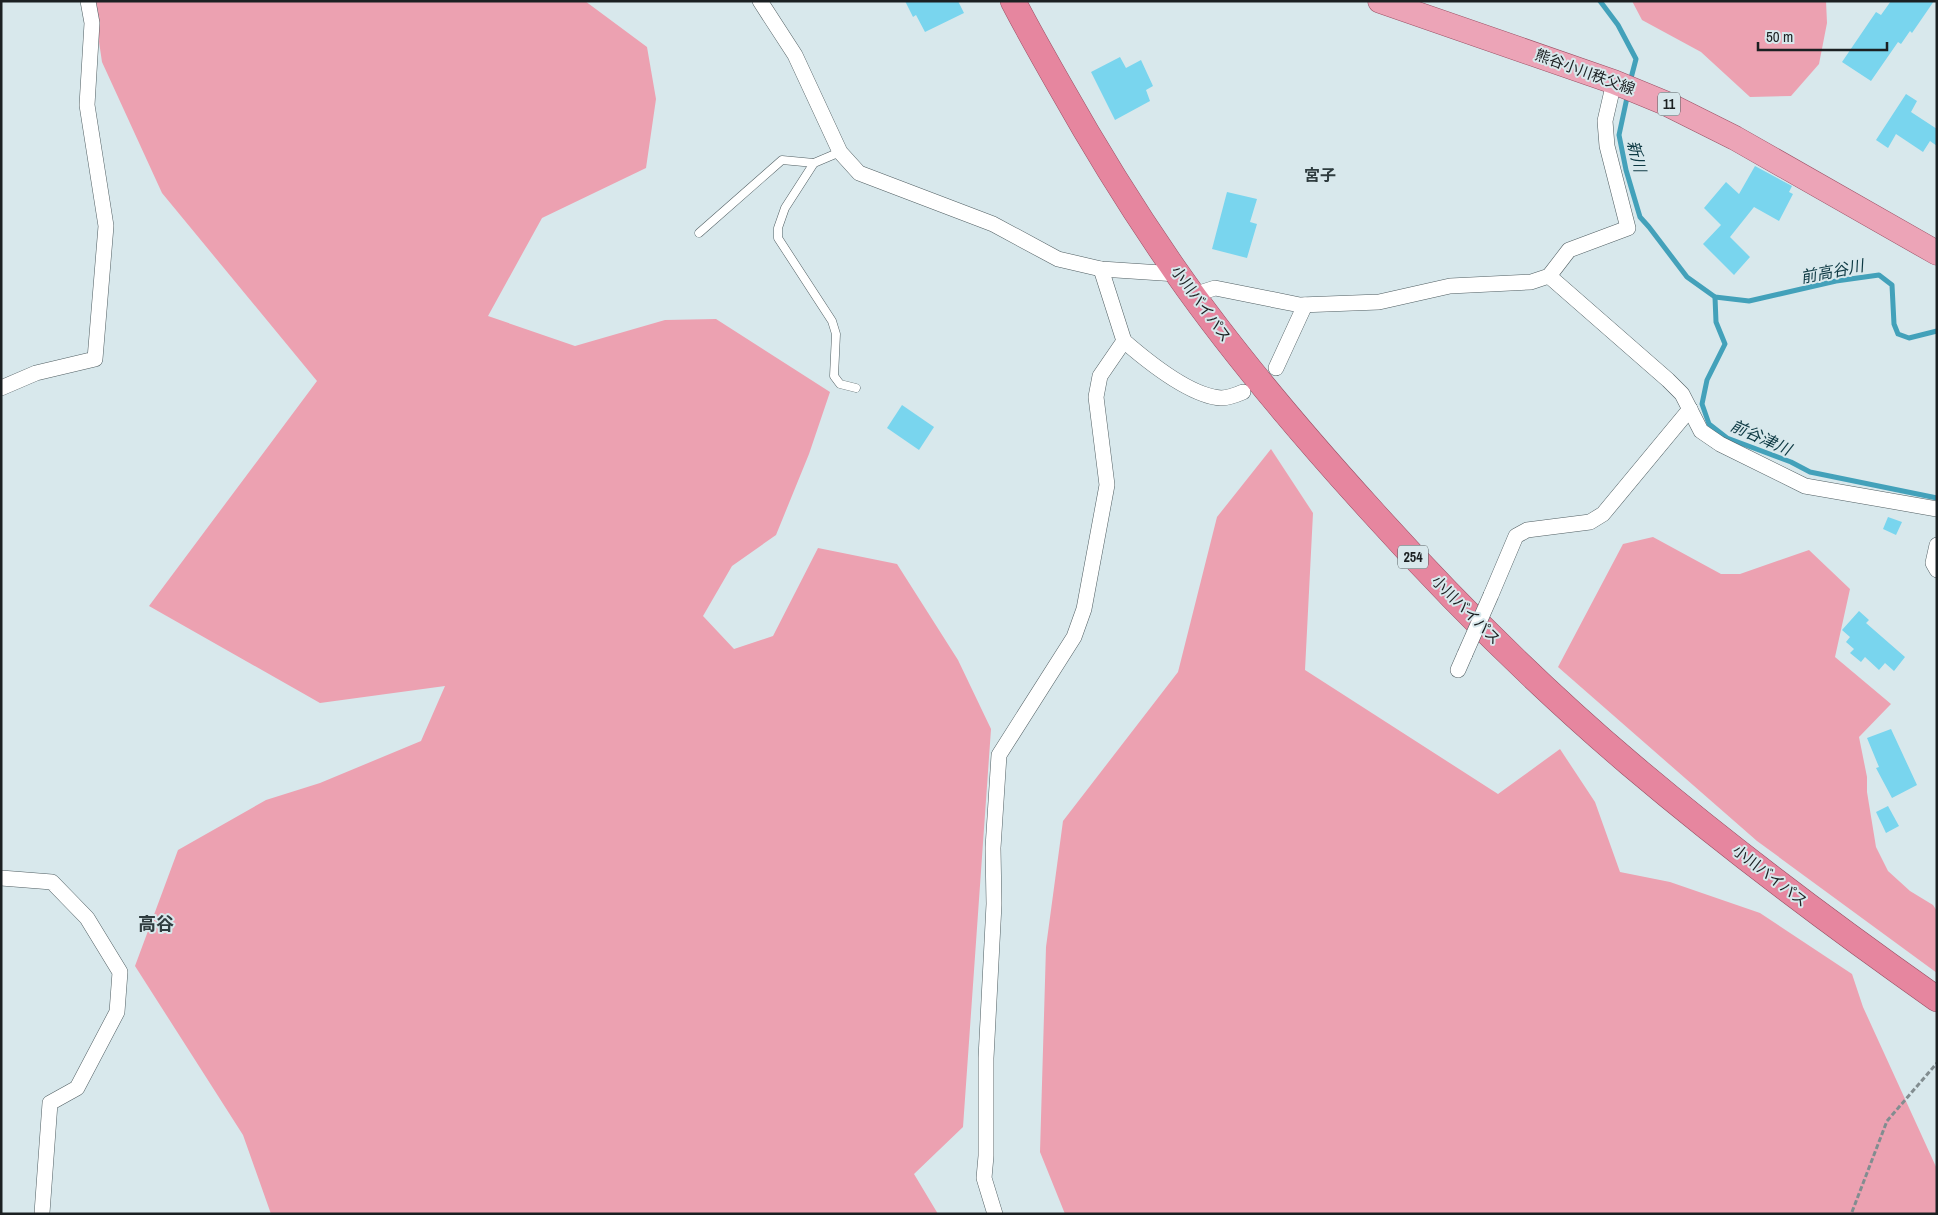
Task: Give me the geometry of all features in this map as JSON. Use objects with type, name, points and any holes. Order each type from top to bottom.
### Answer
[{"type":"highway","name":"小川バイパス","points":[[1013,1],[1081,123],[1178,274],[1265,388],[1328,463],[1411,554],[1484,630],[1630,764],[1812,909],[1937,999]]},
{"type":"main road","name":"熊谷小川秩父線","points":[[1380,1],[1614,82],[1666,103],[1735,138],[1937,253]]},
{"type":"street","points":[[1,388],[36,373],[95,359],[106,226],[87,106],[92,23],[88,1]]},
{"type":"street","points":[[760,1],[795,55],[840,152],[859,173],[993,224],[1058,259],[1101,269],[1178,274]]},
{"type":"street","points":[[1193,294],[1215,288],[1262,299],[1306,305],[1379,302],[1450,286],[1531,282],[1549,276],[1569,250],[1628,228],[1607,146],[1605,121],[1614,82]]},
{"type":"street","points":[[1101,269],[1124,341],[1150,363],[1196,390],[1220,398],[1243,392]]},
{"type":"street","points":[[1549,276],[1668,380],[1682,394],[1701,431],[1720,444],[1805,486],[1937,509]]},
{"type":"street","points":[[1276,368],[1306,305]]},
{"type":"street","points":[[994,1214],[984,1178],[986,1156],[986,1058],[994,904],[993,848],[1000,756],[1074,637],[1084,609],[1107,485],[1096,396],[1100,376],[1124,341]]},
{"type":"street","points":[[1458,670],[1516,536],[1527,530],[1590,522],[1603,514],[1690,410]]},
{"type":"street","points":[[1937,544],[1933,563],[1937,570]]},
{"type":"street","points":[[1,878],[52,882],[88,918],[120,972],[117,1012],[77,1088],[50,1103],[43,1214]]},
{"type":"lane","points":[[699,233],[782,160],[814,163],[840,152]]},
{"type":"lane","points":[[814,163],[785,208],[778,228],[778,238],[832,321],[836,334],[834,376],[840,384],[856,388]]},
{"type":"path","points":[[1852,1212],[1887,1121],[1937,1063]]},
{"type":"shaded area","points":[[93,1],[585,1],[647,47],[656,99],[646,168],[542,218],[488,316],[575,346],[665,320],[716,319],[830,392],[809,454],[776,535],[732,566],[703,616],[734,649],[773,636],[818,548],[897,564],[958,660],[991,729],[963,1127],[914,1174],[938,1214],[271,1214],[243,1135],[135,966],[178,850],[266,800],[320,783],[421,741],[445,686],[320,703],[149,606],[317,381],[162,193],[102,62]]},
{"type":"shaded area","points":[[1632,1],[1826,1],[1827,23],[1819,64],[1791,96],[1750,97],[1701,52],[1642,20]]},
{"type":"shaded area","points":[[1271,449],[1313,513],[1305,670],[1498,794],[1560,749],[1595,802],[1620,872],[1670,882],[1760,913],[1852,974],[1863,1007],[1937,1169],[1937,1214],[1065,1214],[1040,1152],[1046,947],[1063,821],[1178,672],[1217,517]]},
{"type":"shaded area","points":[[1653,537],[1721,574],[1740,574],[1809,550],[1850,589],[1835,657],[1891,704],[1859,737],[1867,777],[1867,792],[1876,847],[1888,871],[1910,891],[1933,905],[1937,911],[1937,973],[1757,841],[1558,667],[1623,544]]},
{"type":"building","points":[[905,1],[958,1],[964,13],[925,32],[916,15],[913,17]]},
{"type":"building","points":[[1891,1],[1934,1],[1912,33],[1910,31],[1901,44],[1898,42],[1871,81],[1842,62],[1876,12],[1881,15]]},
{"type":"building","points":[[1120,57],[1126,68],[1141,60],[1153,86],[1146,90],[1150,101],[1115,120],[1091,72]]},
{"type":"building","points":[[1906,94],[1917,101],[1911,112],[1937,129],[1937,146],[1930,141],[1923,152],[1896,134],[1888,148],[1876,140]]},
{"type":"building","points":[[1755,166],[1792,186],[1789,192],[1793,194],[1779,221],[1754,207],[1730,237],[1750,257],[1734,275],[1703,244],[1721,225],[1704,208],[1726,182],[1739,194]]},
{"type":"building","points":[[1227,192],[1257,199],[1250,222],[1257,224],[1247,258],[1212,249]]},
{"type":"building","points":[[902,405],[934,427],[919,450],[887,428]]},
{"type":"building","points":[[1888,517],[1902,522],[1896,535],[1883,529]]},
{"type":"building","points":[[1859,611],[1869,620],[1866,623],[1905,657],[1894,671],[1885,663],[1879,670],[1865,657],[1861,662],[1850,653],[1854,649],[1846,642],[1850,637],[1842,630]]},
{"type":"building","points":[[1891,729],[1917,785],[1892,798],[1876,768],[1879,767],[1867,738]]},
{"type":"building","points":[[1888,806],[1899,826],[1886,833],[1876,812]]},
{"type":"waterway","name":"新川","points":[[1600,1],[1618,25],[1636,59],[1630,82]]},
{"type":"waterway","name":"前高谷川","points":[[1628,93],[1619,135],[1626,170],[1640,217],[1687,277],[1715,297],[1749,301],[1836,281],[1879,275],[1892,285],[1894,324],[1898,334],[1909,338],[1937,331]]},
{"type":"waterway","name":"前谷津川","points":[[1715,297],[1716,322],[1725,344],[1707,380],[1702,404],[1709,424],[1727,438],[1791,462],[1810,472],[1937,498]]},
{"type":"district","name":"宮子","points":[[1320,175]]},
{"type":"district","name":"高谷","points":[[156,924]]}]
